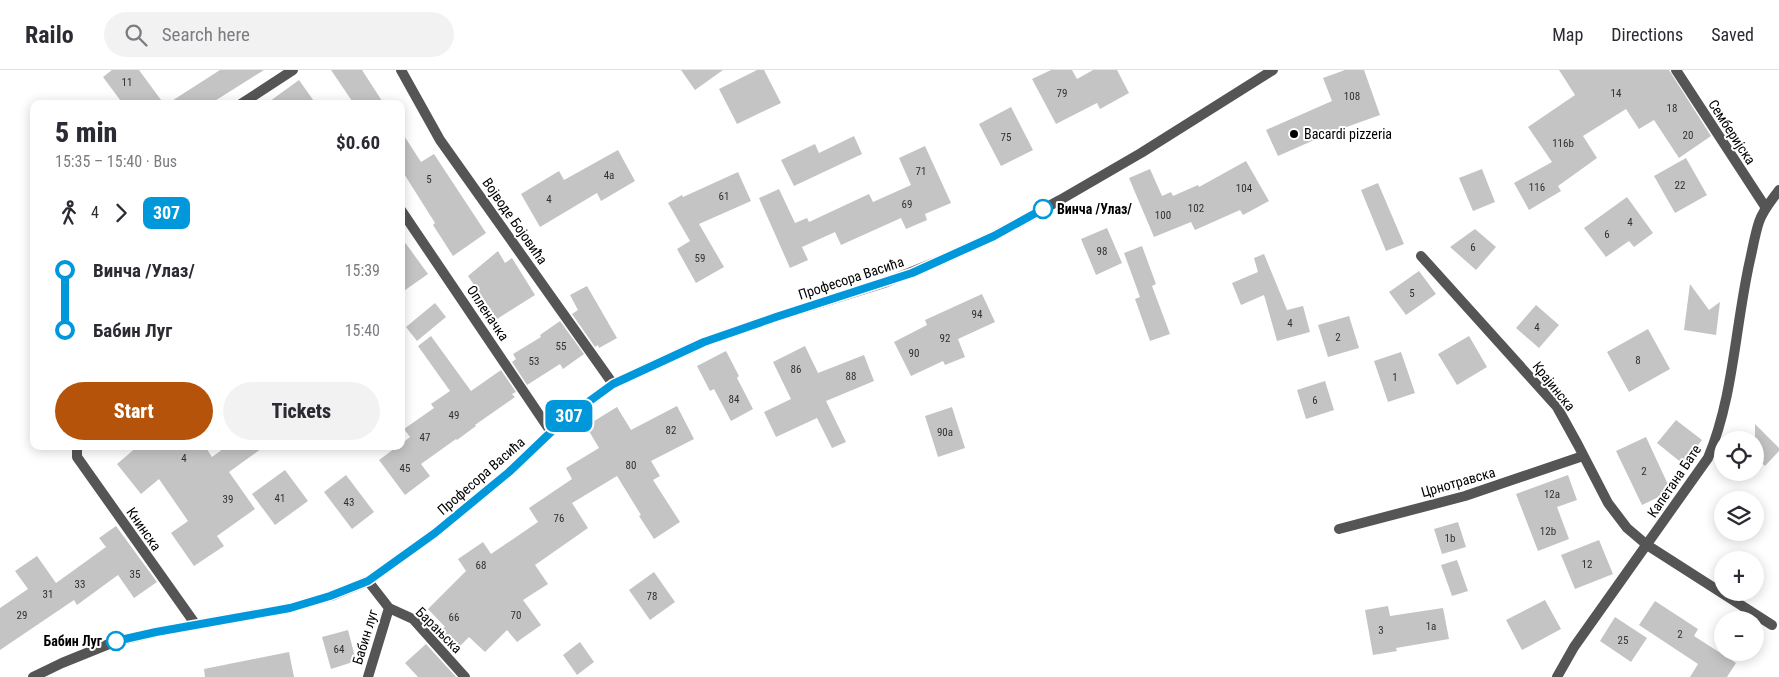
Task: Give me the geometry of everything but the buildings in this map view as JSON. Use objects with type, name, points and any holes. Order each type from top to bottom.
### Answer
[{"type":"street","points":[[247,100],[293,70]]},
{"type":"street","name":"Војводе Бојовића","points":[[401,70],[440,140],[613,384]]},
{"type":"street","name":"Професора Васића","points":[[33,677],[114,642],[156,632],[290,608],[330,596],[368,581],[435,533],[509,472],[551,432],[613,384],[704,342],[884,283],[919,270],[976,244],[1060,200],[1141,153],[1274,70]]},
{"type":"street","name":"Семберијска","points":[[1676,70],[1766,208]]},
{"type":"street","name":"Капетана Бате","points":[[1557,677],[1574,647],[1708,458],[1718,435],[1728,391],[1742,294],[1759,222],[1779,190]]},
{"type":"street","name":"Опленачка","points":[[405,216],[551,432]]},
{"type":"street","name":"Крајинска","points":[[1421,256],[1557,407],[1608,503],[1627,528],[1647,545],[1772,625]]},
{"type":"street","name":"Книнска","points":[[77,450],[77,457],[196,625]]},
{"type":"street","name":"Црнотравска","points":[[1339,529],[1465,496],[1583,456]]},
{"type":"street","name":"Бабин луг","points":[[368,581],[389,608],[368,677]]},
{"type":"street","name":"Барањска","points":[[389,608],[413,619],[465,677]]},
{"type":"bus line","name":"307","points":[[116,641],[290,608],[330,596],[368,581],[435,533],[509,472],[551,432],[613,384],[670,356],[704,342],[912,273],[994,236],[1043,209]]},
{"type":"place","name":"Bacardi pizzeria","points":[[1294,134]]},
{"type":"place","name":"Винча /Улаз/","points":[[1043,209]]},
{"type":"place","name":"Бабин Луг","points":[[116,641]]}]
